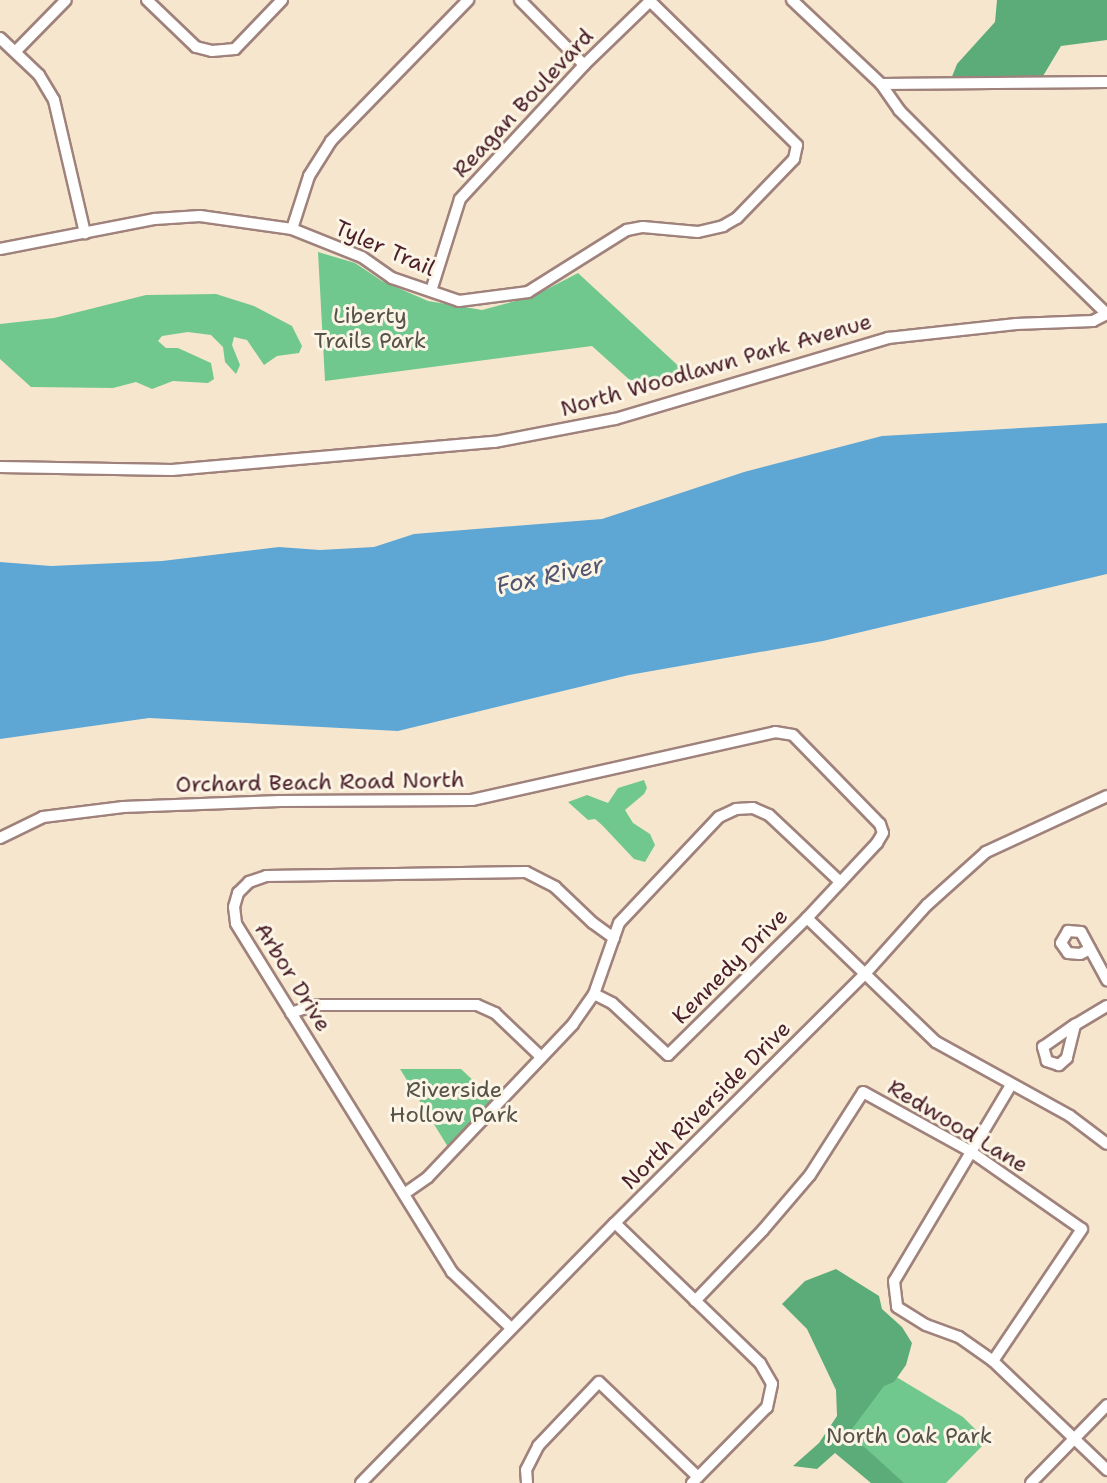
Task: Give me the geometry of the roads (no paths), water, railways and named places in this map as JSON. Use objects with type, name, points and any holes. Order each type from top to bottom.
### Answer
[{"type":"street","points":[[16,51],[66,0]]},
{"type":"street","points":[[147,0],[196,47],[212,51],[235,49],[282,0]]},
{"type":"street","points":[[292,229],[309,176],[331,141],[468,0]]},
{"type":"street","points":[[520,0],[584,65]]},
{"type":"street","name":"Tyler Trail","points":[[0,249],[155,219],[200,216],[292,229],[362,257],[392,278],[459,301],[528,292],[627,230],[643,227],[690,232],[715,229],[737,218],[794,159],[797,149],[792,138],[650,0]]},
{"type":"street","name":"Reagan Boulevard","points":[[431,291],[460,199],[584,65],[650,0]]},
{"type":"street","points":[[792,0],[881,84],[899,110],[1107,314]]},
{"type":"street","points":[[0,38],[39,75],[54,100],[85,233]]},
{"type":"street","points":[[881,84],[1107,82]]},
{"type":"street","name":"North Woodlawn Park Avenue","points":[[0,467],[172,470],[495,442],[615,419],[888,338],[1016,324],[1093,321],[1107,314]]},
{"type":"street","name":"Orchard Beach Road North","points":[[0,838],[43,817],[123,807],[280,801],[472,800],[775,732],[793,735],[874,815],[883,833]]},
{"type":"street","name":"North Riverside Drive","points":[[361,1483],[511,1328],[865,974],[927,905],[986,852],[1107,796]]},
{"type":"street","points":[[404,1194],[428,1177],[573,1024],[594,994],[619,923],[719,817],[736,809],[753,808],[769,815],[840,882]]},
{"type":"street","name":"Kennedy Drive","points":[[594,994],[612,1003],[668,1055],[807,918],[883,833]]},
{"type":"street","name":"Arbor Drive","points":[[511,1328],[452,1272],[236,923],[234,907],[238,893],[249,882],[266,876],[526,872],[555,887],[614,938]]},
{"type":"street","points":[[807,918],[936,1042],[1070,1116],[1107,1144]]},
{"type":"street","points":[[1090,949],[1107,980]]},
{"type":"street","points":[[291,1013],[314,1005],[477,1005],[495,1013],[541,1057]]},
{"type":"street","points":[[1075,1025],[1107,1006]]},
{"type":"street","points":[[1011,1085],[894,1281],[897,1307],[926,1325],[959,1337],[993,1361],[1107,1470]]},
{"type":"street","name":"Redwood Lane","points":[[695,1301],[810,1175],[863,1092],[970,1151],[1082,1229],[993,1361]]},
{"type":"street","points":[[527,1483],[526,1470],[538,1446],[599,1382],[695,1480],[767,1407],[772,1384],[760,1363],[615,1223]]},
{"type":"street","points":[[1031,1483],[1107,1405]]},
{"type":"water","name":"Fox River","points":[[1107,423],[1107,574],[823,641],[629,675],[398,731],[149,718],[0,739],[0,562],[51,566],[162,561],[279,547],[320,550],[374,547],[414,534],[602,519],[744,472],[882,436]]},
{"type":"park label","name":"Liberty Trails Park","points":[[370,328]]},
{"type":"park label","name":"Riverside Hollow Park","points":[[454,1102]]},
{"type":"park label","name":"North Oak Park","points":[[909,1436]]}]
